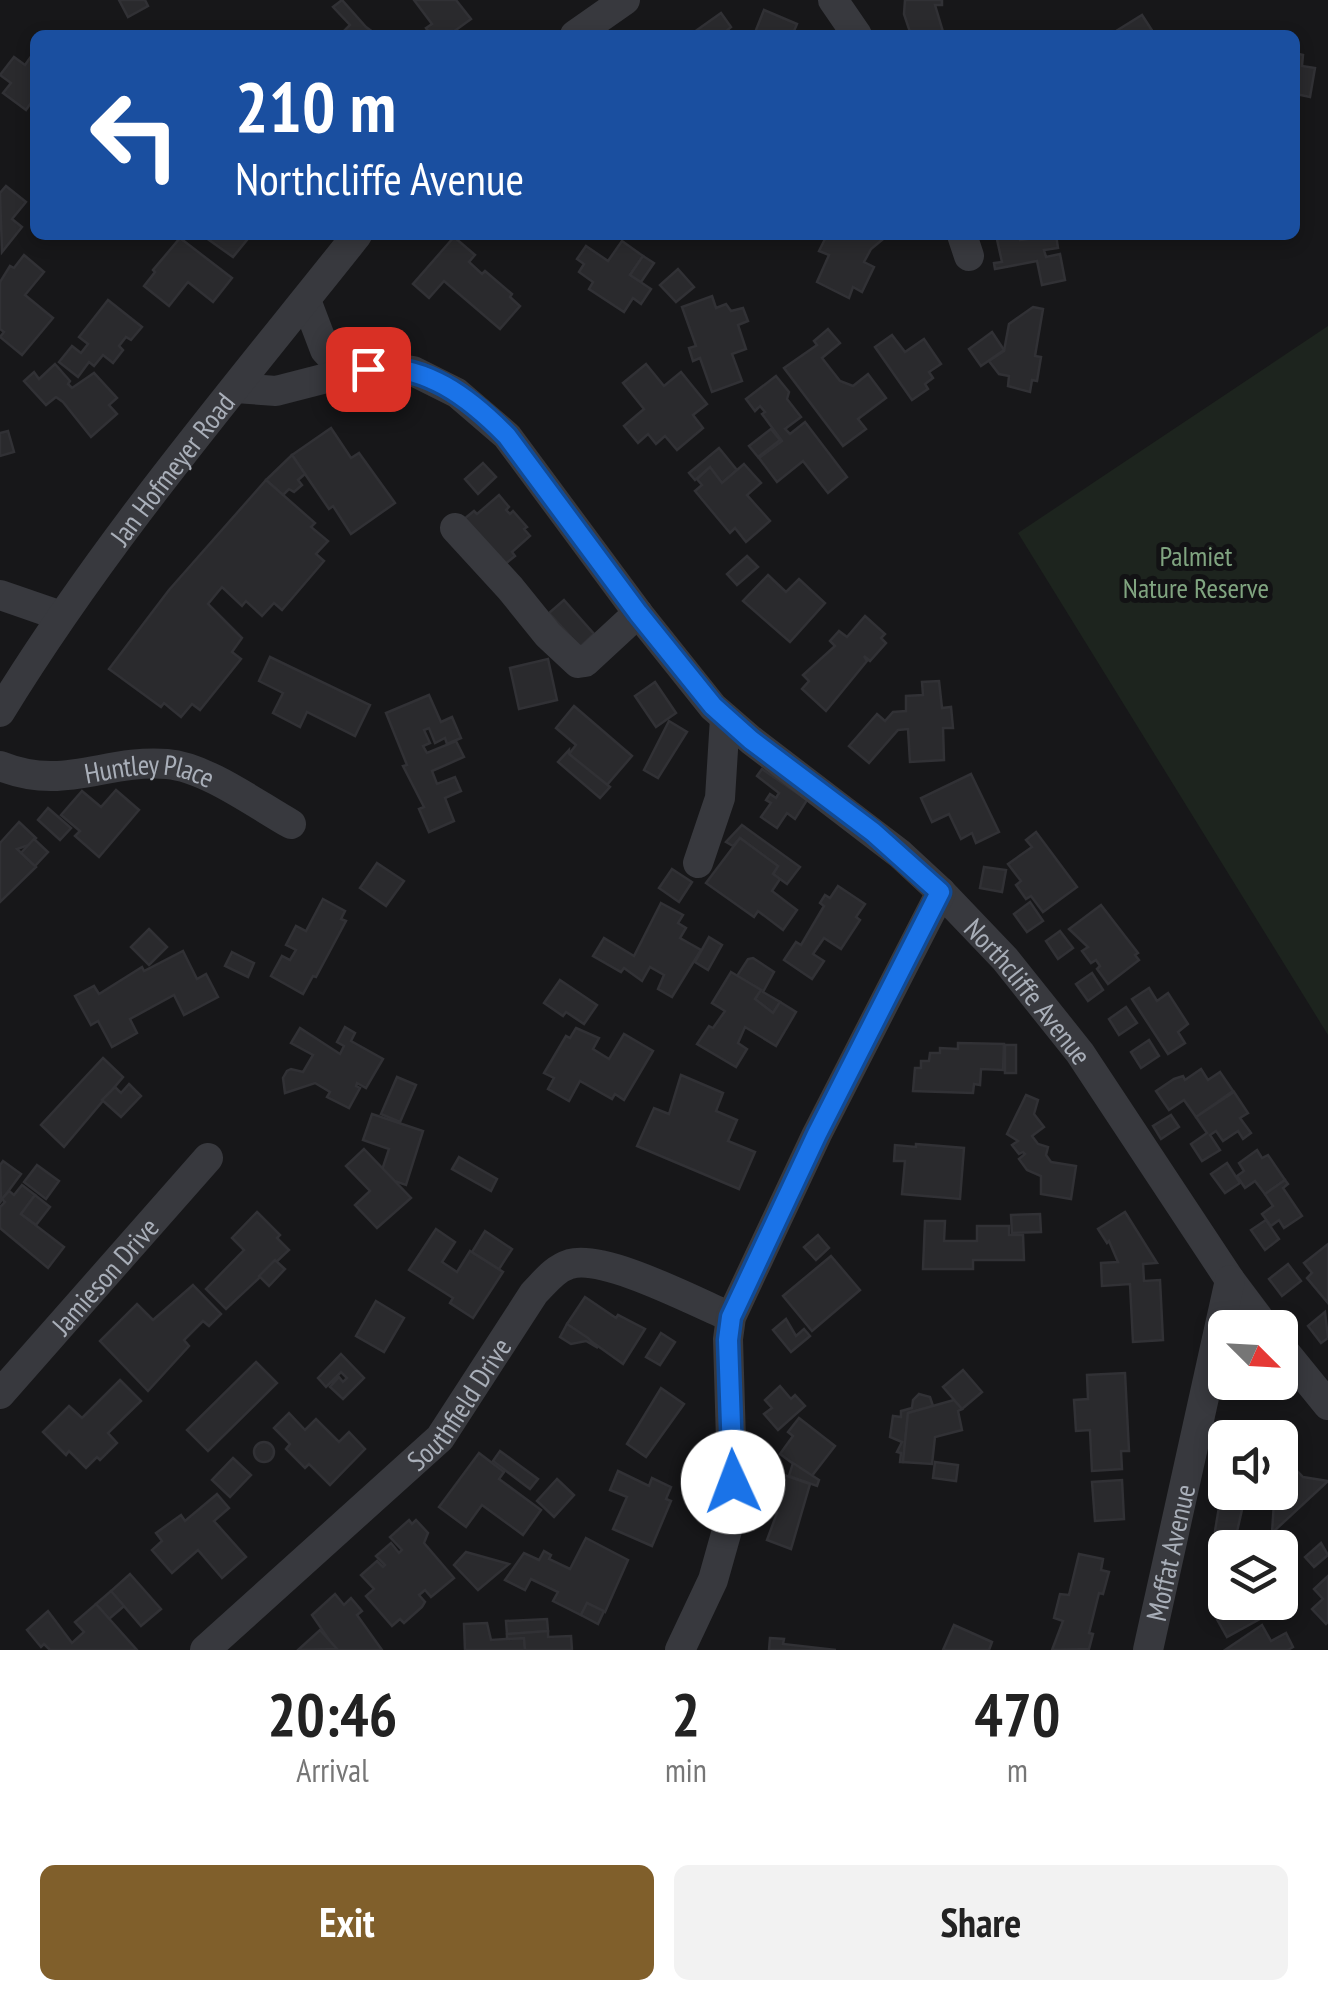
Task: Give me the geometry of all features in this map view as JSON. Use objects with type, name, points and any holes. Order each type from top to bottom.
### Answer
[{"type":"street","points":[[582,30],[625,0]]},
{"type":"street","points":[[832,0],[853,30]]},
{"type":"street","name":"Jan Hofmeyer Road","points":[[0,712],[62,616],[353,240]]},
{"type":"street","points":[[306,300],[325,350],[346,372]]},
{"type":"street","name":"Northcliffe Avenue","points":[[236,388],[276,392],[346,372],[386,367],[438,382],[475,406],[507,436],[694,686],[725,718],[873,832],[940,892],[1004,960],[1080,1053],[1252,1310]]},
{"type":"street","points":[[455,528],[568,657],[580,664],[638,613]]},
{"type":"street","points":[[0,595],[62,616]]},
{"type":"street","points":[[698,863],[720,798],[725,718]]},
{"type":"street","name":"Huntley Place","points":[[0,766],[28,776],[49,778],[156,764],[176,765],[200,773],[291,824]]},
{"type":"street","points":[[680,1650],[713,1580],[732,1509],[728,1340],[731,1317],[809,1150],[940,892]]},
{"type":"street","name":"Jamieson Drive","points":[[0,1394],[208,1158]]},
{"type":"street","name":"Southfield Drive","points":[[205,1650],[440,1438],[534,1294],[552,1273],[574,1263],[610,1266],[731,1317]]},
{"type":"street","name":"Moffat Avenue","points":[[1148,1650],[1230,1280]]},
{"type":"street","points":[[1298,1368],[1328,1404]]},
{"type":"green space","name":"Palmiet Nature Reserve","points":[[1328,326],[1328,1035],[1018,533]]},
{"type":"building","points":[[119,0],[145,0],[148,6],[128,17]]},
{"type":"building","points":[[342,0],[370,30],[345,30],[350,25],[333,7]]},
{"type":"building","points":[[414,0],[456,0],[471,19],[456,30],[427,30],[432,24]]},
{"type":"building","points":[[905,0],[942,0],[942,5],[935,5],[942,30],[909,30]]},
{"type":"building","points":[[764,10],[797,24],[794,30],[756,30]]},
{"type":"building","points":[[721,13],[731,27],[728,30],[697,30]]},
{"type":"building","points":[[1142,15],[1152,30],[1118,30]]},
{"type":"building","points":[[1300,54],[1302,66],[1315,68],[1310,97],[1300,95]]},
{"type":"building","points":[[14,57],[25,65],[30,58],[30,104],[26,110],[3,93],[11,83],[0,75]]},
{"type":"building","points":[[6,186],[26,202],[12,219],[22,227],[2,252],[0,193]]},
{"type":"building","points":[[178,240],[183,240],[232,278],[213,302],[188,282],[169,306],[144,286]]},
{"type":"building","points":[[209,240],[247,240],[233,257]]},
{"type":"building","points":[[451,240],[458,240],[475,255],[469,262],[512,294],[510,297],[520,306],[500,329],[444,281],[429,298],[413,284]]},
{"type":"building","points":[[824,240],[882,240],[864,262],[874,267],[862,292],[853,287],[849,298],[817,282],[829,255],[819,251]]},
{"type":"building","points":[[997,240],[1057,240],[1058,248],[1044,250],[1046,257],[1060,254],[1065,280],[1042,285],[1037,261],[995,269],[994,263],[1002,262]]},
{"type":"building","points":[[622,241],[643,256],[630,275],[651,289],[641,304],[633,298],[624,312],[589,289],[593,282],[579,272],[584,264],[577,259],[586,246],[608,261]]},
{"type":"building","points":[[24,255],[44,272],[25,295],[53,318],[22,355],[0,337],[4,332],[0,329],[0,282],[10,266],[14,268]]},
{"type":"building","points":[[643,256],[654,263],[641,282],[630,275]]},
{"type":"building","points":[[678,269],[694,287],[676,302],[660,285]]},
{"type":"building","points":[[712,296],[716,308],[726,304],[731,311],[743,308],[748,321],[738,325],[746,349],[732,354],[742,381],[712,392],[700,358],[693,361],[689,348],[696,346],[682,307]]},
{"type":"building","points":[[108,300],[142,327],[131,340],[126,337],[119,346],[123,350],[113,363],[103,355],[94,366],[89,362],[78,377],[59,362],[72,346],[81,353],[88,344],[79,337]]},
{"type":"building","points":[[1033,307],[1043,309],[1035,356],[1041,357],[1037,381],[1032,380],[1030,392],[1008,386],[1009,376],[999,374],[989,361],[1004,351],[1009,324]]},
{"type":"building","points":[[828,329],[840,343],[822,358],[840,381],[853,386],[868,374],[886,398],[858,419],[866,429],[843,446],[784,368],[817,345],[814,341]]},
{"type":"building","points":[[992,332],[1004,350],[981,366],[969,349]]},
{"type":"building","points":[[892,335],[905,352],[924,339],[941,364],[929,372],[933,378],[925,384],[928,389],[912,400],[875,347]]},
{"type":"building","points":[[55,364],[72,388],[94,373],[117,398],[109,405],[117,414],[91,437],[63,402],[56,397],[46,405],[24,381],[34,372],[39,379]]},
{"type":"building","points":[[646,364],[664,386],[681,372],[707,404],[693,415],[703,428],[677,450],[665,436],[656,444],[648,434],[638,443],[624,426],[644,409],[623,383]]},
{"type":"building","points":[[776,376],[801,417],[785,429],[790,434],[805,422],[847,477],[828,493],[803,461],[777,482],[759,458],[782,441],[760,406],[755,411],[746,399]]},
{"type":"building","points":[[331,428],[351,458],[359,453],[395,503],[351,534],[292,455]]},
{"type":"building","points":[[771,429],[780,440],[758,457],[749,446]]},
{"type":"building","points":[[8,431],[14,452],[0,456],[0,433]]},
{"type":"building","points":[[719,448],[737,470],[722,483],[710,467],[695,480],[689,473]]},
{"type":"building","points":[[292,455],[305,474],[298,480],[302,485],[283,495],[266,480]]},
{"type":"building","points":[[483,463],[496,477],[478,494],[465,479]]},
{"type":"building","points":[[744,464],[761,483],[747,495],[770,521],[746,542],[735,528],[730,533],[695,491],[702,485],[697,479],[710,467],[722,483]]},
{"type":"building","points":[[266,480],[315,523],[311,527],[328,541],[316,554],[324,561],[282,610],[274,603],[262,616],[246,601],[242,606],[222,587],[208,604],[242,638],[232,652],[241,659],[200,710],[192,704],[181,717],[109,669],[169,590]]},
{"type":"building","points":[[499,495],[509,507],[506,510],[510,514],[513,511],[530,536],[504,565],[463,520],[474,511],[477,514]]},
{"type":"building","points":[[747,556],[758,567],[737,585],[727,574]]},
{"type":"building","points":[[768,575],[786,592],[799,579],[825,603],[790,642],[743,601]]},
{"type":"building","points":[[564,600],[594,634],[580,647],[549,613]]},
{"type":"building","points":[[865,616],[885,634],[881,638],[886,643],[870,661],[864,656],[867,661],[826,711],[802,689],[809,681],[803,675],[835,646],[830,641],[839,631],[847,637]]},
{"type":"building","points":[[270,657],[370,705],[355,736],[307,712],[300,727],[273,713],[283,693],[259,681]]},
{"type":"building","points":[[548,659],[557,700],[519,709],[510,668]]},
{"type":"building","points":[[939,681],[942,708],[951,707],[953,728],[943,728],[944,760],[910,762],[908,729],[898,730],[869,763],[849,746],[877,714],[885,721],[893,712],[906,711],[906,696],[923,695],[922,682]]},
{"type":"building","points":[[655,682],[676,713],[656,727],[635,696]]},
{"type":"building","points":[[429,695],[441,722],[452,717],[461,738],[447,744],[445,738],[435,743],[429,728],[424,730],[430,743],[423,746],[427,753],[456,741],[464,757],[432,771],[437,784],[455,777],[461,791],[445,798],[454,821],[429,832],[419,809],[424,807],[403,766],[407,765],[386,713]]},
{"type":"building","points":[[574,706],[632,756],[606,786],[569,754],[576,745],[556,728]]},
{"type":"building","points":[[669,721],[687,732],[658,778],[644,770]]},
{"type":"building","points":[[569,750],[610,787],[600,798],[558,762]]},
{"type":"building","points":[[762,769],[807,800],[795,819],[787,813],[777,828],[761,817],[771,803],[766,800],[770,794],[776,798],[779,793],[757,776]]},
{"type":"building","points":[[971,774],[999,832],[976,843],[972,833],[961,839],[949,814],[932,822],[921,798]]},
{"type":"building","points":[[116,790],[139,810],[99,857],[75,836],[80,831],[61,815],[82,791],[101,807]]},
{"type":"building","points":[[48,808],[71,828],[60,840],[38,820]]},
{"type":"building","points":[[19,822],[36,838],[17,849],[36,867],[0,902],[0,843]]},
{"type":"building","points":[[742,825],[800,867],[787,884],[773,874],[778,866],[740,838],[733,846],[726,842]]},
{"type":"building","points":[[1036,832],[1077,887],[1043,912],[1031,896],[1026,899],[1016,885],[1021,881],[1008,864],[1032,847],[1026,840]]},
{"type":"building","points":[[740,838],[778,866],[773,874],[780,879],[772,891],[797,910],[783,930],[758,911],[754,917],[706,883]]},
{"type":"building","points":[[34,839],[48,852],[35,866],[21,853]]},
{"type":"building","points":[[377,863],[404,881],[386,906],[360,888]]},
{"type":"building","points":[[984,867],[1006,870],[1002,892],[980,888]]},
{"type":"building","points":[[672,869],[692,882],[679,902],[659,888]]},
{"type":"building","points":[[838,886],[865,904],[856,917],[860,920],[841,949],[824,938],[813,954],[824,961],[812,979],[784,960],[796,942],[801,945],[824,906],[820,903],[825,895],[830,898]]},
{"type":"building","points":[[323,899],[345,911],[341,919],[346,921],[303,994],[271,976],[282,956],[290,960],[296,950],[286,945],[296,926],[306,931]]},
{"type":"building","points":[[1030,902],[1043,921],[1027,932],[1014,914]]},
{"type":"building","points":[[661,903],[683,915],[678,923],[686,928],[680,938],[701,950],[672,997],[658,989],[664,975],[650,967],[642,981],[624,968],[621,972],[593,956],[604,938],[634,956]]},
{"type":"building","points":[[1101,905],[1138,953],[1135,955],[1139,960],[1108,984],[1097,969],[1100,966],[1096,960],[1091,963],[1082,951],[1088,947],[1069,929]]},
{"type":"building","points":[[149,929],[167,947],[149,965],[131,947]]},
{"type":"building","points":[[1060,931],[1073,948],[1058,959],[1046,941]]},
{"type":"building","points":[[709,937],[722,945],[708,970],[695,962]]},
{"type":"building","points":[[183,951],[197,979],[206,974],[218,997],[184,1015],[174,995],[130,1019],[137,1033],[112,1047],[98,1021],[91,1025],[75,996],[94,986],[99,994],[142,967],[144,971]]},
{"type":"building","points":[[232,952],[254,963],[248,977],[225,966]]},
{"type":"building","points":[[753,958],[774,972],[763,992],[780,1002],[773,1013],[755,999],[761,990],[737,976],[748,959]]},
{"type":"building","points":[[731,972],[761,990],[755,999],[773,1013],[780,1002],[796,1012],[776,1046],[745,1027],[738,1043],[747,1049],[736,1067],[697,1044],[725,1011],[712,1003]]},
{"type":"building","points":[[1092,973],[1103,990],[1088,1001],[1076,984]]},
{"type":"building","points":[[560,980],[597,1005],[584,1024],[544,1003]]},
{"type":"building","points":[[1149,988],[1157,1001],[1168,993],[1188,1024],[1178,1032],[1185,1043],[1168,1054],[1132,999]]},
{"type":"building","points":[[1126,1007],[1137,1023],[1119,1035],[1109,1019]]},
{"type":"building","points":[[345,1027],[355,1033],[351,1041],[383,1059],[366,1088],[357,1083],[360,1088],[349,1108],[327,1097],[330,1092],[315,1083],[285,1093],[283,1078],[287,1071],[303,1072],[313,1055],[291,1043],[300,1028],[340,1054],[344,1046],[337,1042]]},
{"type":"building","points":[[576,1028],[599,1038],[593,1049],[609,1059],[624,1034],[653,1051],[624,1100],[615,1094],[612,1099],[580,1081],[569,1101],[548,1089],[554,1078],[544,1073],[566,1036],[570,1038]]},
{"type":"building","points":[[1149,1040],[1159,1056],[1141,1068],[1131,1052]]},
{"type":"building","points":[[958,1043],[1004,1044],[1003,1070],[981,1069],[980,1085],[974,1084],[973,1093],[913,1091],[915,1068],[921,1068],[921,1061],[929,1061],[930,1053],[940,1053],[940,1048],[958,1049]]},
{"type":"building","points":[[1005,1045],[1016,1045],[1016,1073],[1005,1073]]},
{"type":"building","points":[[103,1058],[123,1077],[64,1147],[41,1125]]},
{"type":"building","points":[[1201,1069],[1208,1080],[1220,1072],[1233,1091],[1196,1117],[1184,1100],[1169,1110],[1156,1091]]},
{"type":"building","points":[[681,1075],[723,1093],[716,1111],[737,1120],[728,1141],[755,1152],[739,1189],[637,1146],[654,1108],[669,1114]]},
{"type":"building","points":[[397,1077],[416,1085],[400,1122],[381,1114]]},
{"type":"building","points":[[129,1084],[141,1096],[121,1117],[102,1100],[115,1087],[121,1093]]},
{"type":"building","points":[[1234,1092],[1248,1113],[1240,1118],[1251,1133],[1243,1139],[1238,1131],[1223,1141],[1216,1131],[1210,1135],[1220,1150],[1202,1161],[1191,1144],[1207,1133],[1196,1117]]},
{"type":"building","points":[[1026,1095],[1038,1100],[1034,1114],[1044,1127],[1032,1136],[1038,1144],[1048,1147],[1046,1155],[1051,1162],[1076,1166],[1071,1199],[1041,1194],[1041,1176],[1027,1170],[1019,1159],[1025,1154],[1019,1154],[1012,1145],[1018,1141],[1007,1134]]},
{"type":"building","points":[[372,1114],[423,1131],[406,1185],[380,1176],[389,1149],[363,1140]]},
{"type":"building","points":[[1171,1115],[1179,1127],[1161,1139],[1153,1126]]},
{"type":"building","points":[[895,1145],[964,1148],[960,1199],[902,1194],[905,1161],[894,1161]]},
{"type":"building","points":[[364,1149],[411,1198],[377,1228],[355,1205],[370,1191],[346,1166]]},
{"type":"building","points":[[1257,1150],[1262,1158],[1268,1155],[1285,1180],[1265,1194],[1255,1181],[1245,1188],[1237,1176],[1244,1171],[1239,1163]]},
{"type":"building","points":[[459,1157],[497,1179],[491,1191],[452,1169]]},
{"type":"building","points":[[3,1161],[21,1174],[1,1201],[0,1165]]},
{"type":"building","points":[[1227,1163],[1240,1183],[1225,1193],[1211,1174]]},
{"type":"building","points":[[37,1165],[59,1181],[46,1199],[24,1182]]},
{"type":"building","points":[[1285,1180],[1288,1184],[1283,1188],[1302,1216],[1284,1228],[1279,1220],[1271,1226],[1262,1214],[1273,1206],[1265,1194]]},
{"type":"building","points":[[22,1185],[35,1195],[21,1214],[64,1247],[48,1268],[0,1228],[0,1207],[5,1202],[2,1199],[9,1191],[14,1195]]},
{"type":"building","points":[[35,1195],[50,1207],[36,1225],[21,1214]]},
{"type":"building","points":[[257,1212],[289,1250],[226,1309],[206,1289],[244,1250],[232,1238]]},
{"type":"building","points":[[1125,1212],[1157,1263],[1143,1264],[1144,1281],[1160,1280],[1163,1340],[1133,1342],[1130,1284],[1102,1286],[1101,1263],[1118,1262],[1109,1241],[1098,1229]]},
{"type":"building","points":[[1040,1214],[1041,1232],[1012,1233],[1011,1215]]},
{"type":"building","points":[[1266,1220],[1279,1239],[1265,1250],[1251,1230]]},
{"type":"building","points":[[925,1221],[945,1221],[944,1241],[977,1241],[977,1226],[1009,1226],[1009,1235],[1023,1235],[1024,1260],[973,1260],[973,1269],[923,1269]]},
{"type":"building","points":[[436,1229],[455,1242],[442,1262],[457,1272],[470,1251],[503,1272],[473,1318],[450,1303],[453,1298],[409,1270]]},
{"type":"building","points":[[485,1231],[512,1249],[499,1269],[472,1252]]},
{"type":"building","points":[[818,1235],[829,1248],[816,1260],[804,1247]]},
{"type":"building","points":[[1328,1244],[1328,1303],[1307,1278],[1312,1273],[1304,1263]]},
{"type":"building","points":[[831,1256],[860,1290],[812,1331],[783,1296]]},
{"type":"building","points":[[275,1260],[285,1269],[269,1286],[259,1276]]},
{"type":"building","points":[[1288,1264],[1301,1281],[1282,1296],[1269,1279]]},
{"type":"building","points":[[193,1285],[221,1314],[209,1326],[203,1321],[184,1340],[189,1346],[148,1391],[100,1341],[137,1304],[153,1320]]},
{"type":"building","points":[[585,1297],[616,1318],[618,1315],[645,1329],[623,1364],[567,1324]]},
{"type":"building","points":[[376,1301],[404,1318],[384,1352],[356,1336]]},
{"type":"building","points":[[1325,1312],[1328,1338],[1321,1343],[1308,1326]]},
{"type":"building","points":[[786,1319],[796,1336],[804,1329],[810,1336],[791,1352],[773,1330]]},
{"type":"building","points":[[567,1324],[598,1348],[586,1341],[571,1344],[560,1337]]},
{"type":"building","points":[[661,1333],[675,1342],[660,1365],[646,1357]]},
{"type":"building","points":[[341,1354],[364,1378],[343,1399],[330,1387],[339,1377],[343,1382],[347,1378],[341,1372],[326,1387],[318,1378]]},
{"type":"building","points":[[256,1362],[277,1383],[208,1451],[187,1430]]},
{"type":"building","points":[[963,1370],[982,1392],[962,1409],[943,1387]]},
{"type":"building","points":[[1125,1373],[1129,1451],[1121,1451],[1122,1469],[1092,1471],[1090,1430],[1076,1431],[1074,1400],[1088,1399],[1087,1375]]},
{"type":"building","points":[[120,1380],[141,1401],[108,1433],[117,1443],[86,1468],[43,1432],[69,1406],[82,1418]]},
{"type":"building","points":[[780,1386],[791,1399],[795,1395],[805,1406],[778,1430],[764,1414],[772,1408],[765,1400]]},
{"type":"building","points":[[661,1388],[684,1404],[646,1457],[627,1444]]},
{"type":"building","points":[[919,1394],[930,1397],[933,1406],[908,1413],[900,1462],[901,1453],[897,1452],[902,1442],[890,1437],[893,1416],[901,1417],[901,1411],[912,1408]]},
{"type":"building","points":[[954,1400],[962,1409],[958,1411],[962,1430],[935,1437],[932,1464],[903,1462],[908,1413]]},
{"type":"building","points":[[289,1413],[305,1430],[316,1419],[339,1442],[349,1432],[365,1449],[330,1485],[286,1449],[290,1444],[274,1428]]},
{"type":"building","points":[[799,1418],[835,1446],[811,1477],[780,1454],[793,1436],[788,1432]]},
{"type":"building","points":[[264,1442],[274,1452],[264,1462],[254,1452]]},
{"type":"building","points":[[500,1451],[538,1479],[530,1489],[493,1461]]},
{"type":"building","points":[[479,1453],[504,1472],[499,1479],[541,1510],[523,1535],[482,1505],[466,1527],[439,1507]]},
{"type":"building","points":[[233,1458],[251,1475],[230,1497],[212,1480]]},
{"type":"building","points":[[935,1462],[958,1465],[956,1481],[933,1478]]},
{"type":"building","points":[[793,1463],[819,1480],[817,1486],[789,1476]]},
{"type":"building","points":[[618,1471],[649,1486],[652,1478],[671,1487],[666,1499],[671,1501],[652,1546],[613,1529],[627,1497],[610,1490]]},
{"type":"building","points":[[1298,1472],[1303,1477],[1328,1481],[1298,1509]]},
{"type":"building","points":[[784,1475],[810,1484],[791,1549],[767,1540]]},
{"type":"building","points":[[557,1479],[574,1495],[554,1517],[537,1501]]},
{"type":"building","points":[[1122,1480],[1124,1519],[1095,1521],[1092,1482]]},
{"type":"building","points":[[217,1494],[229,1508],[214,1521],[246,1557],[222,1578],[198,1550],[172,1573],[152,1550],[162,1541],[156,1533],[181,1515],[185,1521]]},
{"type":"building","points":[[1218,1510],[1242,1510],[1237,1530],[1215,1530]]},
{"type":"building","points":[[1273,1510],[1297,1510],[1275,1530],[1272,1530]]},
{"type":"building","points":[[409,1520],[412,1524],[416,1520],[428,1533],[424,1543],[454,1578],[431,1597],[425,1590],[419,1595],[425,1602],[422,1607],[404,1623],[400,1619],[392,1626],[366,1596],[374,1589],[361,1575],[377,1561],[385,1565],[376,1556],[391,1543],[399,1553],[402,1550],[390,1537]]},
{"type":"building","points":[[586,1538],[628,1560],[605,1612],[587,1603],[581,1615],[553,1601],[558,1592],[531,1579],[525,1590],[505,1580],[524,1553],[539,1560],[544,1551],[551,1555],[549,1559],[570,1569]]},
{"type":"building","points":[[1321,1543],[1328,1555],[1314,1567],[1305,1557]]},
{"type":"building","points":[[466,1552],[509,1564],[478,1590],[454,1565]]},
{"type":"building","points":[[1079,1554],[1103,1559],[1101,1570],[1109,1572],[1103,1594],[1099,1593],[1089,1649],[1052,1650],[1063,1621],[1054,1618],[1060,1594],[1069,1595]]},
{"type":"building","points":[[130,1574],[161,1609],[141,1626],[111,1591]]},
{"type":"building","points":[[1328,1576],[1326,1624],[1312,1609],[1323,1599],[1314,1589]]},
{"type":"building","points":[[111,1591],[124,1606],[109,1619],[96,1604]]},
{"type":"building","points":[[335,1594],[344,1605],[351,1598],[362,1611],[357,1615],[382,1650],[336,1650],[312,1615]]},
{"type":"building","points":[[587,1603],[604,1611],[598,1624],[581,1615]]},
{"type":"building","points":[[96,1604],[137,1650],[50,1650],[44,1644],[41,1647],[27,1630],[48,1611],[72,1643],[84,1632],[75,1622]]},
{"type":"building","points":[[547,1619],[548,1631],[507,1634],[506,1621]]},
{"type":"building","points":[[1217,1620],[1258,1620],[1227,1637]]},
{"type":"building","points":[[487,1623],[491,1640],[524,1638],[525,1650],[465,1650],[464,1624]]},
{"type":"building","points":[[954,1625],[992,1642],[989,1650],[943,1650]]},
{"type":"building","points":[[1262,1625],[1271,1641],[1286,1633],[1293,1647],[1225,1650]]},
{"type":"building","points":[[320,1630],[337,1649],[298,1650]]},
{"type":"building","points":[[548,1631],[548,1637],[571,1636],[572,1650],[525,1650],[524,1638],[507,1639],[507,1634]]},
{"type":"building","points":[[770,1638],[784,1639],[783,1644],[836,1650],[769,1650]]},
{"type":"route","points":[[368,369],[400,368],[438,382],[492,420],[694,686],[751,740],[873,832],[940,892],[817,1134],[731,1317],[728,1340],[733,1482]]}]
